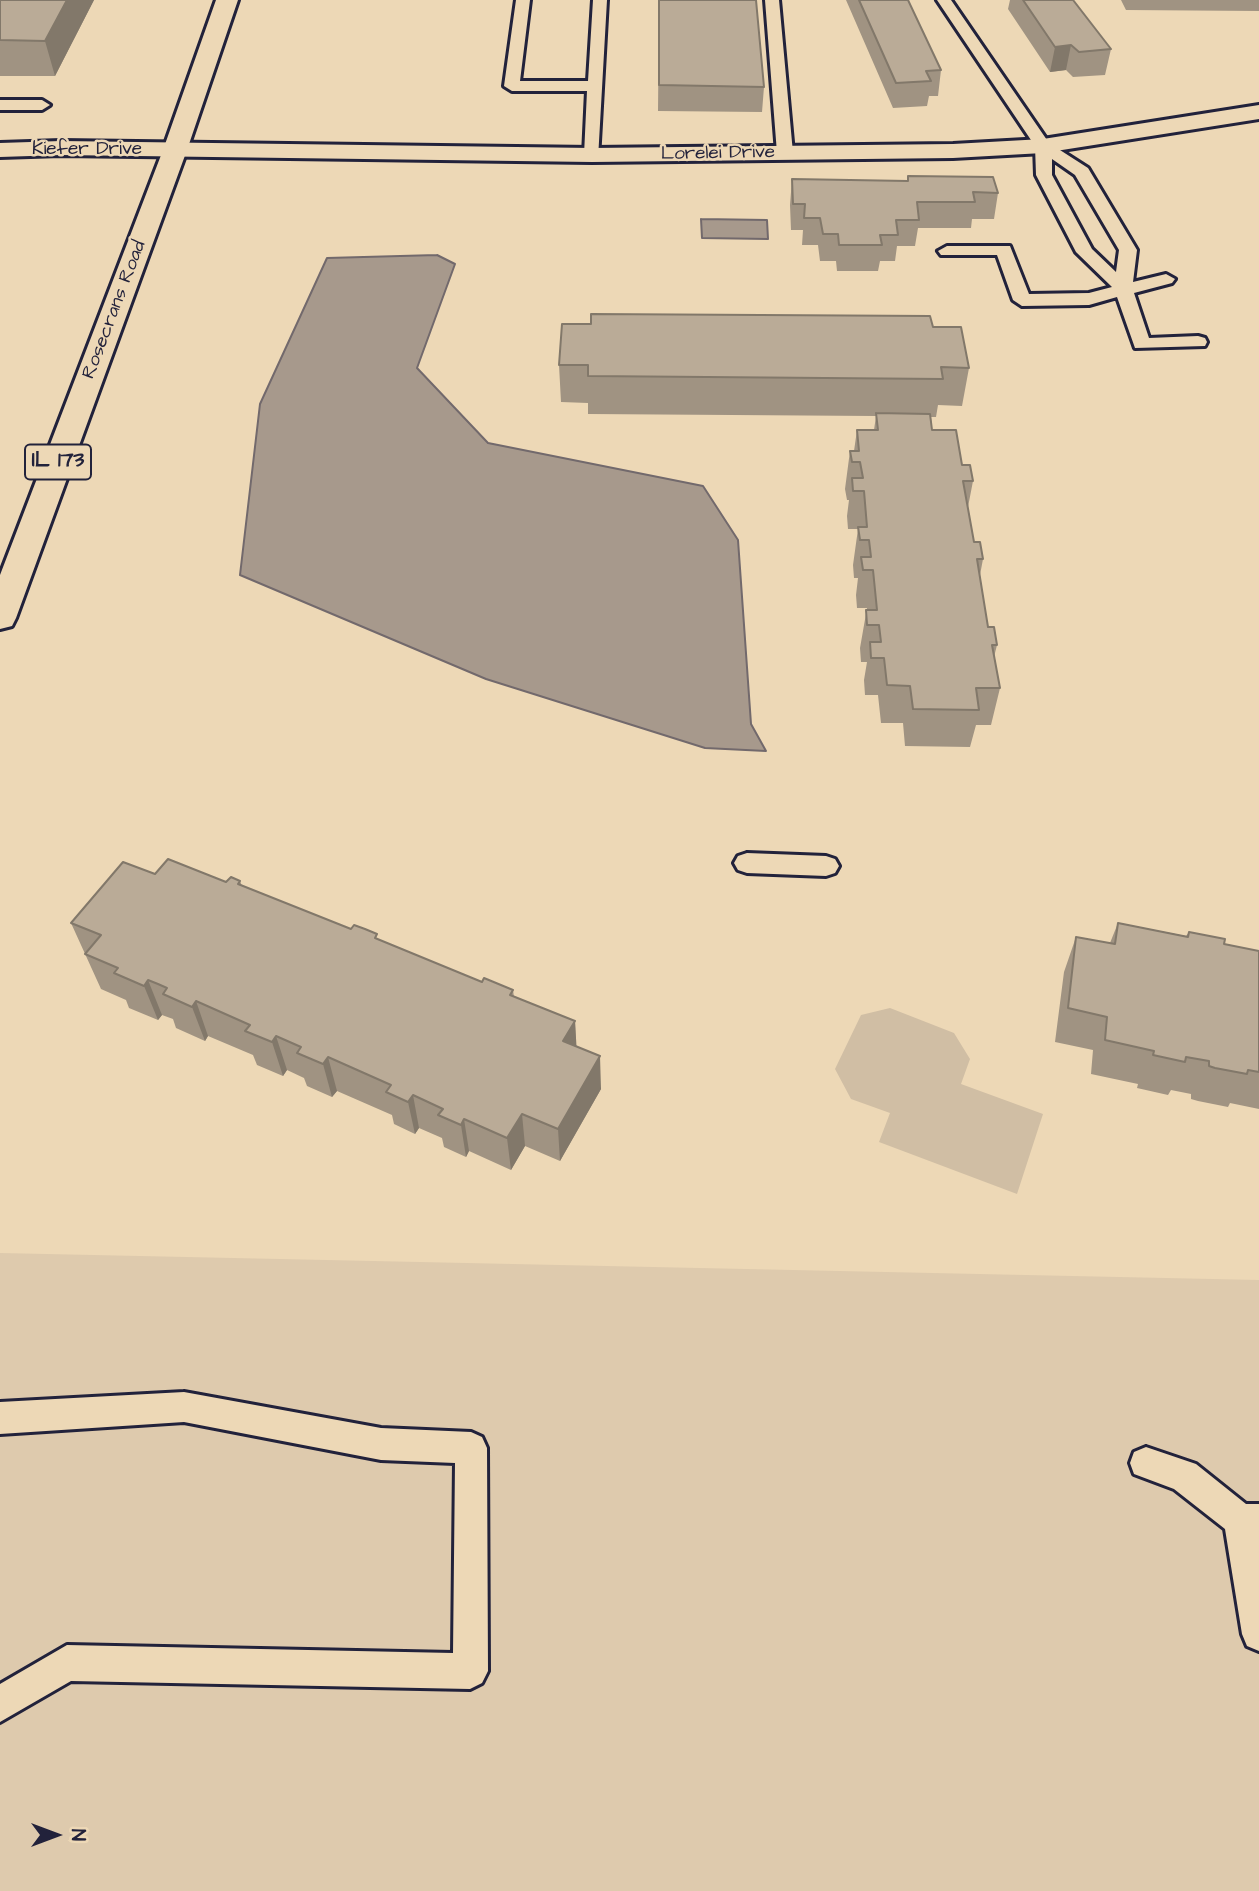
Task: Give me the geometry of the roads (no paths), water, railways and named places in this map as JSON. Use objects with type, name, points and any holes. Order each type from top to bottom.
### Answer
[{"type":"street","name":"Rosecrans Road","points":[[0,618],[175,150],[227,0]]},
{"type":"street","name":"Lorelei Drive","points":[[175,150],[592,155],[953,152],[1043,146],[1259,112]]},
{"type":"street","name":"Kiefer Drive","points":[[0,150],[175,150]]},
{"type":"lane","points":[[523,0],[512,86],[596,86]]},
{"type":"lane","points":[[592,155],[600,0]]},
{"type":"lane","points":[[772,0],[785,153]]},
{"type":"lane","points":[[944,0],[1043,146],[1082,172],[1128,250],[1123,288],[1142,344],[1198,342]]},
{"type":"lane","points":[[0,105],[42,105]]},
{"type":"lane","points":[[1043,146],[1044,175],[1085,252],[1123,288]]},
{"type":"lane","points":[[947,251],[1004,250],[1022,300],[1089,299],[1123,288],[1167,279]]},
{"type":"lane","points":[[747,863],[826,866]]},
{"type":"lane","points":[[0,1418],[184,1407],[381,1444],[471,1448],[470,1671],[67,1663],[0,1704]]},
{"type":"lane","points":[[1146,1463],[1184,1476],[1249,1520],[1259,1634]]}]
